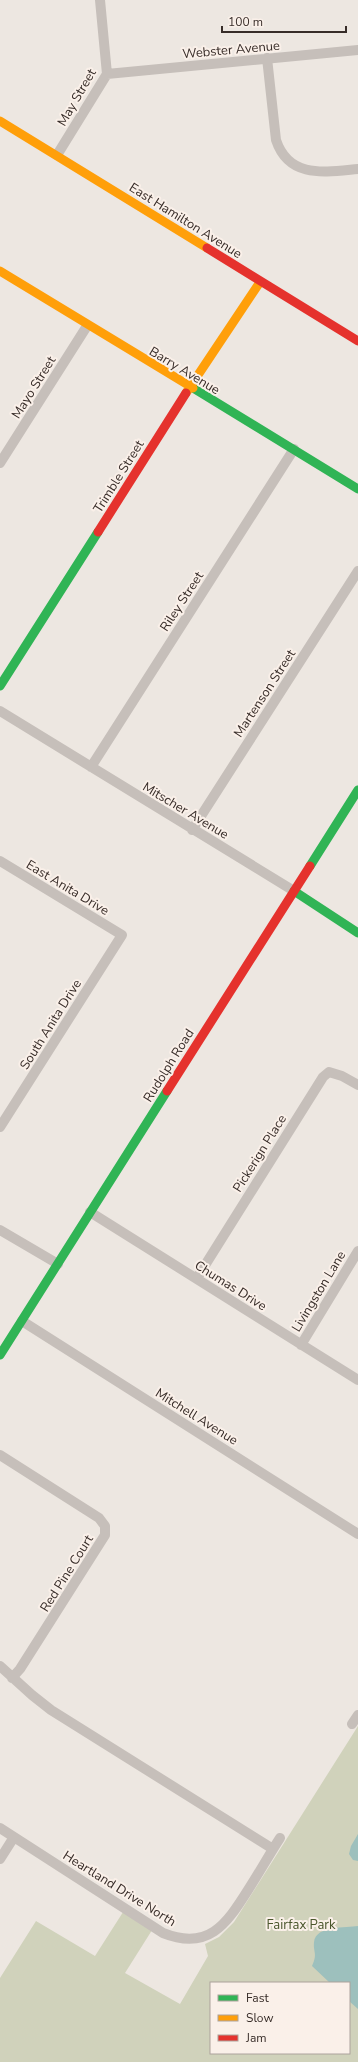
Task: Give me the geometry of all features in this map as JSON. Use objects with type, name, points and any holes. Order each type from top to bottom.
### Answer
[{"type":"street","name":"May Street","points":[[57,155],[107,74],[100,0]]},
{"type":"street","name":"Webster Avenue","points":[[107,74],[358,50]]},
{"type":"street","points":[[267,58],[276,140],[280,153],[289,162],[301,169],[329,172],[358,169]]},
{"type":"street","name":"East Hamilton Avenue","points":[[0,121],[358,341]]},
{"type":"street","name":"Barry Avenue","points":[[0,271],[189,388],[294,449],[358,490]]},
{"type":"street","name":"Trimble Street","points":[[0,686],[189,388],[260,282]]},
{"type":"street","name":"Mayo Street","points":[[0,463],[87,326]]},
{"type":"street","name":"Riley Street","points":[[91,767],[294,449]]},
{"type":"street","name":"Martenson Street","points":[[192,830],[358,571]]},
{"type":"street","name":"Mitscher Avenue","points":[[0,711],[192,830],[294,891],[358,933]]},
{"type":"street","name":"Rudolph Road","points":[[0,1355],[358,790]]},
{"type":"street","name":"East Anita Drive","points":[[0,860],[122,935]]},
{"type":"street","name":"South Anita Drive","points":[[0,1127],[122,935]]},
{"type":"street","name":"Pickerign Place","points":[[197,1278],[323,1077],[329,1072],[342,1076],[358,1086]]},
{"type":"street","name":"Chumas Drive","points":[[90,1212],[358,1380]]},
{"type":"street","points":[[0,1230],[58,1264]]},
{"type":"street","name":"Livingston Lane","points":[[301,1344],[358,1251]]},
{"type":"street","name":"Mitchell Avenue","points":[[22,1321],[358,1534]]},
{"type":"street","name":"Red Pine Court","points":[[0,1455],[99,1518],[105,1526],[105,1535],[20,1669],[12,1678]]},
{"type":"street","points":[[0,1666],[12,1678],[51,1710],[273,1849]]},
{"type":"street","points":[[352,1724],[358,1715]]},
{"type":"street","name":"Heartland Drive North","points":[[0,1828],[164,1933],[185,1939],[205,1937],[225,1924],[280,1838]]},
{"type":"street","points":[[0,1859],[14,1837]]},
{"type":"green space","name":"Fairfax Park","points":[[358,1726],[358,2062],[0,2062],[0,1978],[36,1921],[95,1956],[125,1909],[154,1927],[125,1973],[180,2004],[208,1956],[205,1944],[219,1937],[234,1922]]},
{"type":"water","points":[[358,1834],[358,1861],[353,1860],[349,1854],[351,1846]]},
{"type":"water","points":[[358,1926],[358,2009],[350,2002],[350,1982],[329,1982],[312,1966],[315,1956],[314,1942],[316,1937],[320,1933],[332,1928]]},
{"type":"traffic: fast","points":[[193,388],[358,489]]},
{"type":"traffic: fast","points":[[0,686],[98,532]]},
{"type":"traffic: fast","points":[[310,866],[358,790]]},
{"type":"traffic: fast","points":[[294,891],[358,933]]},
{"type":"traffic: fast","points":[[0,1355],[167,1091]]},
{"type":"traffic: slow","points":[[0,121],[207,248]]},
{"type":"traffic: slow","points":[[0,271],[193,388]]},
{"type":"traffic: slow","points":[[186,393],[260,282]]},
{"type":"traffic: jam","points":[[207,248],[358,341]]},
{"type":"traffic: jam","points":[[98,532],[186,393]]},
{"type":"traffic: jam","points":[[167,1091],[310,866]]}]
